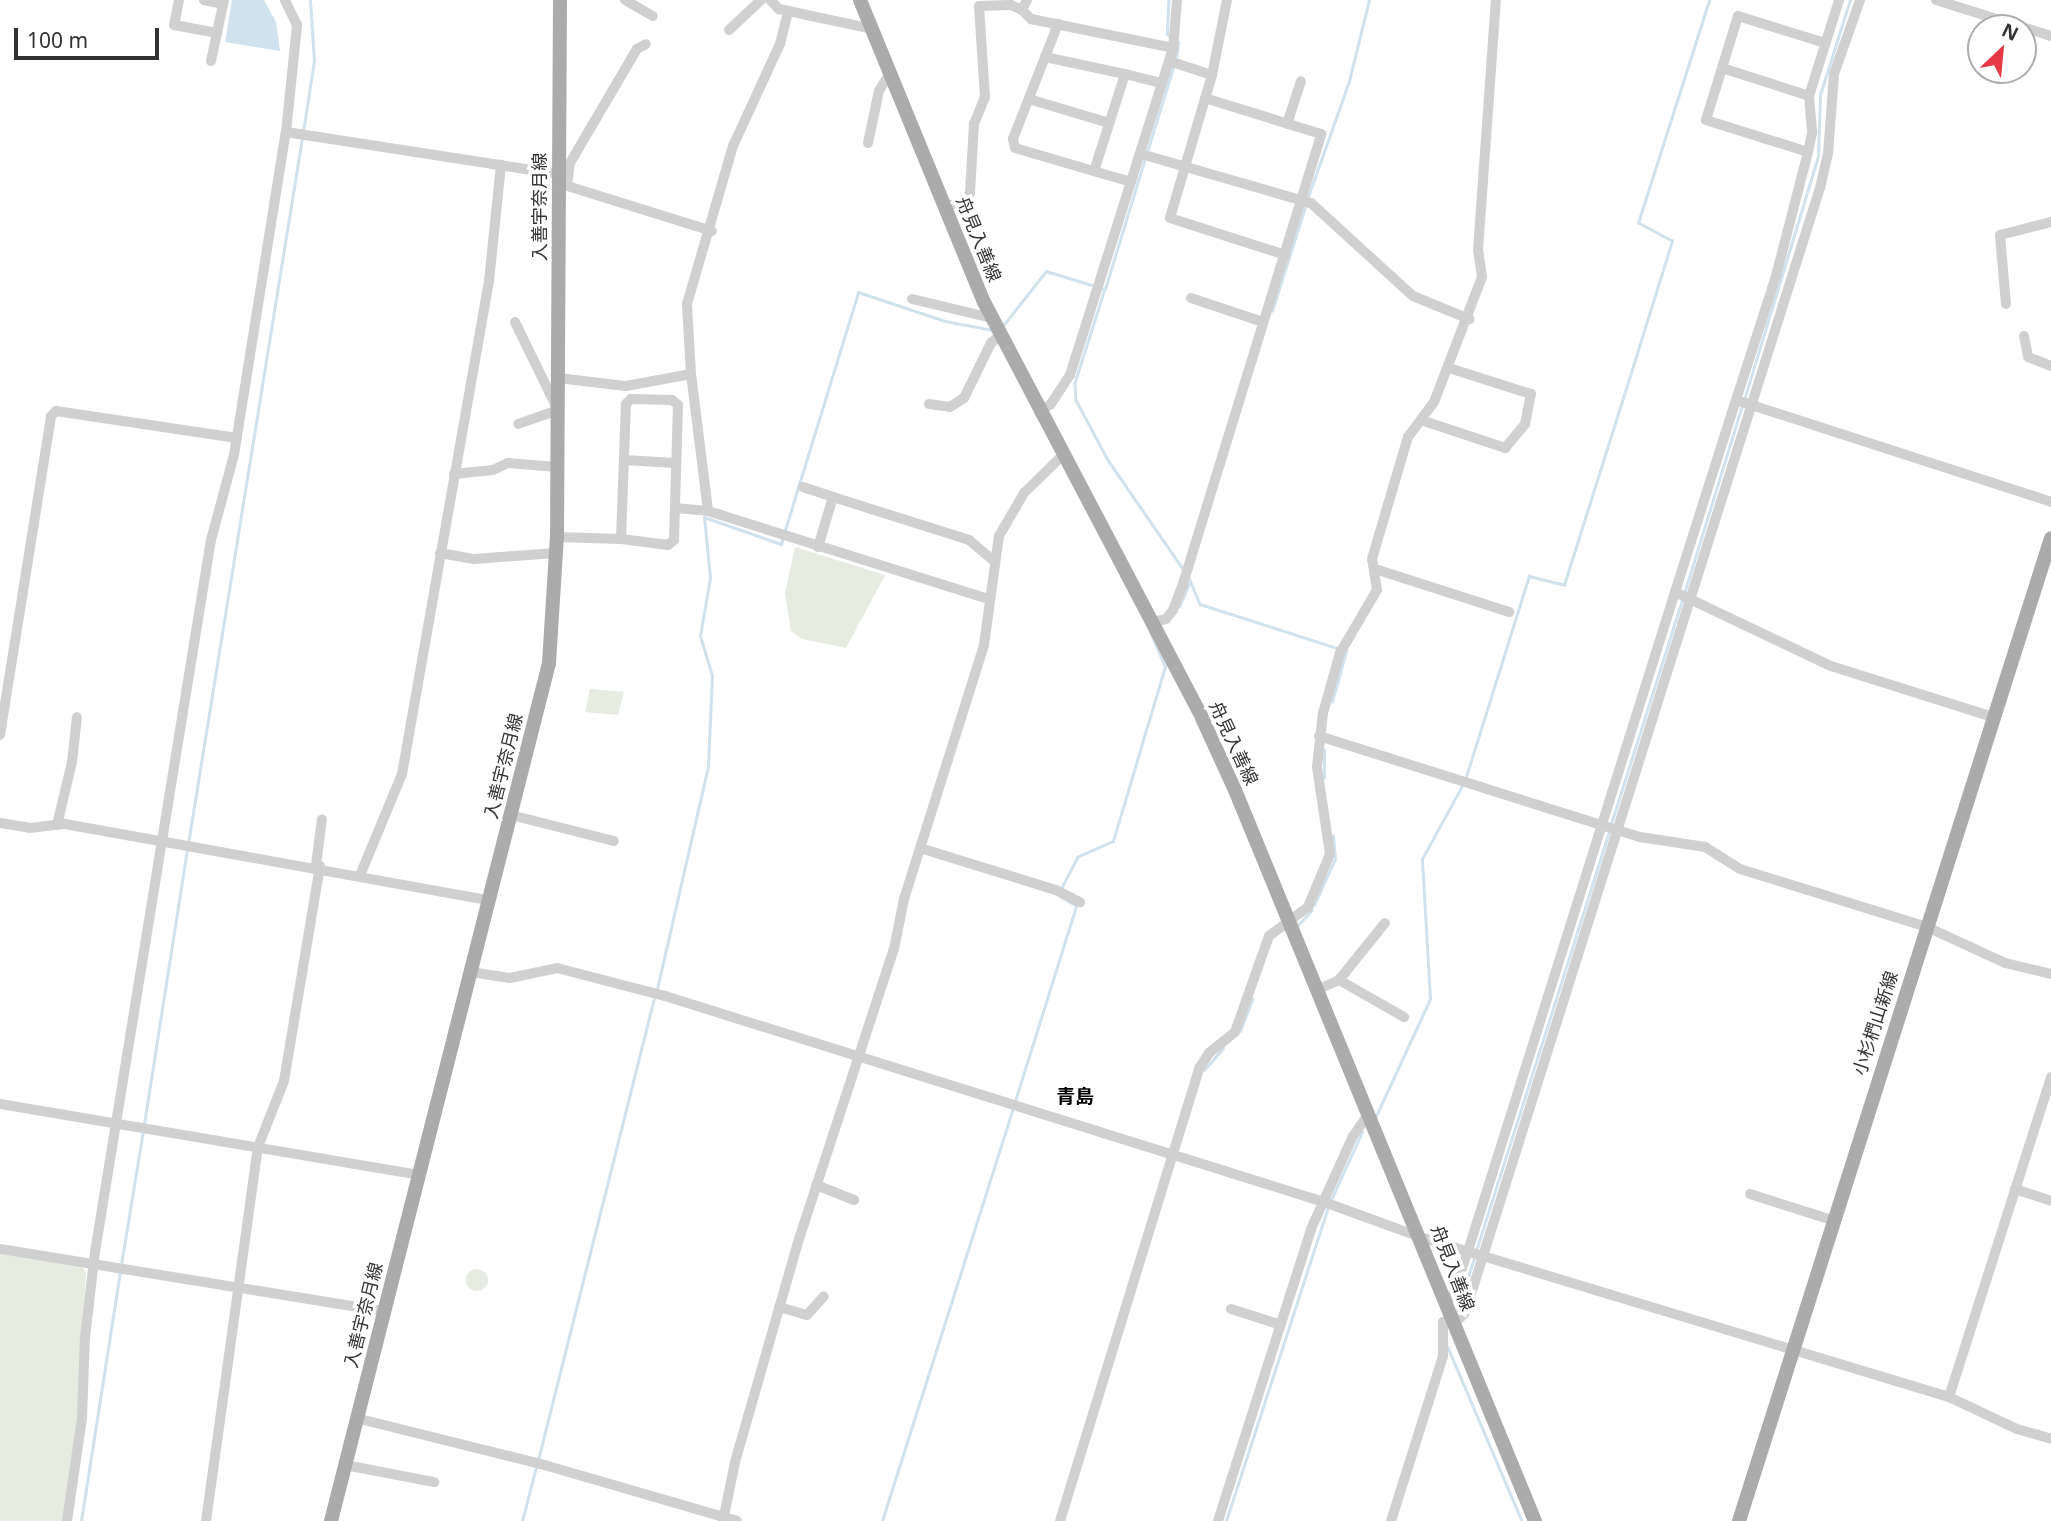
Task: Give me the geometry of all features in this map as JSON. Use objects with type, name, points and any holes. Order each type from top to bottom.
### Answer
[{"type":"main road","name":"入善宇奈月線","points":[[331,1521],[549,663],[557,537],[560,0]]},
{"type":"main road","name":"舟見入善線","points":[[860,0],[1000,335],[1202,718],[1319,989],[1535,1521]]},
{"type":"main road","name":"小杉椚山新線","points":[[1739,1521],[1791,1348],[2051,538]]},
{"type":"street","points":[[179,0],[174,24],[217,33]]},
{"type":"street","points":[[204,0],[223,2],[211,61]]},
{"type":"street","points":[[67,1521],[82,1418],[94,1264],[211,540],[237,438],[286,132],[298,24],[285,0]]},
{"type":"street","points":[[625,0],[653,16]]},
{"type":"street","points":[[729,30],[761,0]]},
{"type":"street","points":[[770,0],[789,11],[872,29]]},
{"type":"street","points":[[1040,412],[1051,404],[1070,375],[1173,48],[1177,0]]},
{"type":"street","points":[[1227,0],[1212,75],[1170,218],[1285,255]]},
{"type":"street","points":[[1060,1521],[1200,1067],[1209,1054],[1236,1032],[1269,936],[1308,907],[1330,854],[1317,767],[1319,737],[1340,653],[1377,590],[1372,559],[1408,437],[1421,420],[1449,368],[1469,320],[1482,277],[1478,250],[1496,0]]},
{"type":"street","points":[[1391,1521],[1443,1356],[1443,1322],[1454,1324],[1465,1313],[1476,1253],[1603,826],[1736,400],[1808,152],[1812,133],[1809,96],[1839,0]]},
{"type":"street","points":[[1445,1303],[1452,1296],[1476,1253],[1618,831],[1820,188],[1828,155],[1832,88],[1860,0]]},
{"type":"street","points":[[1936,0],[2051,36]]},
{"type":"street","points":[[945,207],[965,201],[970,193],[974,124],[985,97],[979,6],[1025,5],[1031,19],[1173,48]]},
{"type":"street","points":[[708,511],[685,318],[712,231],[733,146],[780,44],[789,11]]},
{"type":"street","points":[[1808,152],[1706,120],[1738,16],[1825,43]]},
{"type":"street","points":[[1058,24],[1013,139],[1015,148],[1132,182]]},
{"type":"street","points":[[561,181],[637,49],[646,44]]},
{"type":"street","points":[[1045,57],[1162,83]]},
{"type":"street","points":[[1169,61],[1212,75]]},
{"type":"street","points":[[1722,68],[1809,96]]},
{"type":"street","points":[[868,143],[879,91],[890,73]]},
{"type":"street","points":[[1094,171],[1125,74]]},
{"type":"street","points":[[1287,124],[1301,81]]},
{"type":"street","points":[[1152,622],[1166,619],[1174,610],[1321,134],[1205,98]]},
{"type":"street","points":[[1029,99],[1109,124]]},
{"type":"street","points":[[286,132],[501,165],[561,181],[712,231]]},
{"type":"street","points":[[1141,154],[1311,203],[1413,296],[1469,320]]},
{"type":"street","points":[[361,873],[402,774],[489,281],[501,165]]},
{"type":"street","points":[[2006,304],[2000,235],[2051,222]]},
{"type":"street","points":[[1191,298],[1264,322]]},
{"type":"street","points":[[912,299],[992,318]]},
{"type":"street","points":[[515,322],[558,410],[518,424]]},
{"type":"street","points":[[929,404],[950,407],[964,398],[991,343],[1000,335]]},
{"type":"street","points":[[2024,335],[2028,358],[2051,366]]},
{"type":"street","points":[[1421,420],[1505,448],[1525,424],[1531,394],[1449,368]]},
{"type":"street","points":[[558,378],[626,386],[691,374]]},
{"type":"street","points":[[557,537],[621,539],[668,545],[674,540],[678,405],[672,400],[631,399],[626,404],[621,539]]},
{"type":"street","points":[[1736,400],[2051,502]]},
{"type":"street","points":[[0,735],[51,416],[57,411],[237,438]]},
{"type":"street","points":[[723,1519],[779,1307],[985,640],[993,562],[1013,509],[1063,455]]},
{"type":"street","points":[[624,460],[676,463]]},
{"type":"street","points":[[454,474],[493,470],[508,463],[557,467]]},
{"type":"street","points":[[803,487],[969,540],[993,562]]},
{"type":"street","points":[[818,547],[833,497]]},
{"type":"street","points":[[675,508],[708,511],[988,599]]},
{"type":"street","points":[[440,553],[474,559],[556,553]]},
{"type":"street","points":[[1374,569],[1508,612]]},
{"type":"street","points":[[1675,592],[1691,597],[1831,666],[1993,717]]},
{"type":"street","points":[[57,825],[72,762],[77,717]]},
{"type":"street","points":[[1319,737],[1618,831],[1690,842],[1740,869],[1927,927],[2005,963],[2051,974]]},
{"type":"street","points":[[511,815],[614,841]]},
{"type":"street","points":[[206,1521],[258,1147],[284,1081],[318,866],[322,819]]},
{"type":"street","points":[[0,823],[30,828],[57,825],[163,840],[361,873],[489,900]]},
{"type":"street","points":[[920,848],[1056,890],[1080,902]]},
{"type":"street","points":[[1319,989],[1339,980],[1385,923]]},
{"type":"street","points":[[471,972],[510,978],[557,968],[859,1055],[1324,1202],[1420,1237],[1949,1397],[2017,1429],[2051,1439]]},
{"type":"street","points":[[1339,980],[1404,1017]]},
{"type":"street","points":[[1949,1397],[2051,1077]]},
{"type":"street","points":[[0,1104],[419,1175]]},
{"type":"street","points":[[1218,1521],[1280,1325],[1324,1202],[1353,1136],[1370,1112]]},
{"type":"street","points":[[816,1185],[854,1200]]},
{"type":"street","points":[[2015,1189],[2051,1201]]},
{"type":"street","points":[[1751,1194],[1832,1220]]},
{"type":"street","points":[[0,1249],[384,1311]]},
{"type":"street","points":[[779,1307],[807,1315],[824,1296]]},
{"type":"street","points":[[1231,1309],[1280,1325]]},
{"type":"street","points":[[356,1418],[541,1464],[737,1521]]},
{"type":"street","points":[[345,1465],[434,1482]]},
{"type":"shaded area","points":[[795,547],[885,575],[846,648],[802,639],[791,631],[785,593]]},
{"type":"shaded area","points":[[590,689],[624,692],[618,715],[585,712]]},
{"type":"shaded area","points":[[0,1254],[82,1267],[86,1272],[78,1418],[63,1521],[0,1521]]},
{"type":"shaded area","points":[[473,1269],[481,1269],[488,1276],[488,1284],[481,1291],[473,1291],[466,1284],[466,1276]]},
{"type":"water","points":[[232,0],[264,0],[276,22],[280,51],[225,42]]},
{"type":"waterway","points":[[303,132],[314,61],[310,0]]},
{"type":"waterway","points":[[1169,0],[1167,34],[1171,36]]},
{"type":"waterway","points":[[1308,197],[1349,81],[1369,0]]},
{"type":"waterway","points":[[1465,780],[1529,576],[1564,585],[1629,379],[1672,241],[1638,223],[1709,0]]},
{"type":"waterway","points":[[1744,400],[1818,156],[1820,95],[1850,0]]},
{"type":"waterway","points":[[1176,59],[1178,42]]},
{"type":"waterway","points":[[1147,152],[1174,65]]},
{"type":"waterway","points":[[188,844],[302,138]]},
{"type":"waterway","points":[[1101,288],[1105,289],[1145,158]]},
{"type":"waterway","points":[[1272,311],[1306,204]]},
{"type":"waterway","points":[[1002,327],[1046,271],[1095,286]]},
{"type":"waterway","points":[[1105,289],[1075,383],[1076,400],[1108,460],[1184,570]]},
{"type":"waterway","points":[[785,530],[858,292],[945,321],[993,330]]},
{"type":"waterway","points":[[1684,594],[1742,406]]},
{"type":"waterway","points":[[657,989],[708,766],[712,676],[700,636],[710,578],[704,517],[781,544],[783,537]]},
{"type":"waterway","points":[[1189,578],[1200,604],[1340,649]]},
{"type":"waterway","points":[[1179,607],[1190,581]]},
{"type":"waterway","points":[[1611,824],[1682,600]]},
{"type":"waterway","points":[[1061,889],[1077,857],[1113,841],[1165,667],[1150,631]]},
{"type":"waterway","points":[[1332,702],[1346,651]]},
{"type":"waterway","points":[[1324,750],[1324,778]]},
{"type":"waterway","points":[[1376,1116],[1430,999],[1422,859],[1462,786]]},
{"type":"waterway","points":[[1476,1251],[1609,831]]},
{"type":"waterway","points":[[1314,905],[1335,859],[1333,836]]},
{"type":"waterway","points":[[144,1124],[187,850]]},
{"type":"waterway","points":[[1015,1101],[1076,906],[1058,895]]},
{"type":"waterway","points":[[1297,926],[1311,911]]},
{"type":"waterway","points":[[538,1460],[655,995]]},
{"type":"waterway","points":[[1240,1031],[1252,999]]},
{"type":"waterway","points":[[1204,1070],[1223,1048]]},
{"type":"waterway","points":[[882,1521],[1013,1107]]},
{"type":"waterway","points":[[121,1265],[143,1130]]},
{"type":"waterway","points":[[1330,1202],[1362,1132]]},
{"type":"waterway","points":[[1226,1521],[1328,1208]]},
{"type":"waterway","points":[[1457,1311],[1474,1258]]},
{"type":"waterway","points":[[81,1521],[120,1272]]},
{"type":"waterway","points":[[1447,1345],[1522,1521]]},
{"type":"waterway","points":[[522,1521],[536,1467]]},
{"type":"district","name":"青島","points":[[1075,1097]]}]
